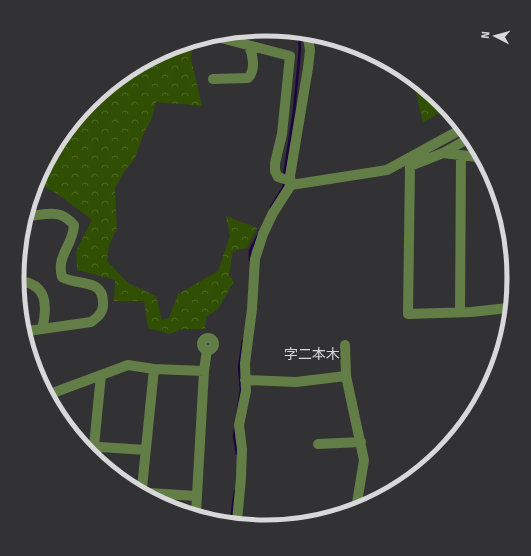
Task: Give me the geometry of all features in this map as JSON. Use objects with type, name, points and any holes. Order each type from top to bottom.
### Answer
[{"type":"street","points":[[227,40],[290,56],[282,134],[275,171],[278,177],[291,183],[387,170],[457,131]]},
{"type":"street","points":[[236,517],[241,478],[242,449],[239,424],[246,392],[245,363],[252,309],[255,259],[266,227],[291,183],[308,68],[310,50],[308,40]]},
{"type":"street","points":[[213,79],[248,78],[251,76],[253,62],[249,46]]},
{"type":"street","points":[[464,141],[443,153],[410,166],[408,314],[505,308]]},
{"type":"street","points":[[443,153],[475,157]]},
{"type":"street","points":[[460,312],[461,156]]},
{"type":"street","points":[[30,331],[91,322],[98,317],[103,308],[103,299],[100,291],[94,284],[77,282],[62,277],[60,268],[61,258],[71,243],[74,225],[66,216],[59,213],[32,216]]},
{"type":"street","points":[[24,282],[29,282],[39,288],[44,300],[45,314],[42,329]]},
{"type":"street","points":[[345,345],[346,376],[364,460],[357,501]]},
{"type":"street","points":[[196,509],[204,371],[207,350]]},
{"type":"street","points":[[53,393],[128,365],[154,369],[204,371]]},
{"type":"street","points":[[142,485],[154,369]]},
{"type":"street","points":[[90,443],[101,375]]},
{"type":"street","points":[[246,380],[296,382],[346,376]]},
{"type":"street","points":[[318,444],[361,442]]},
{"type":"street","points":[[92,446],[146,450]]},
{"type":"street","points":[[156,493],[196,496]]},
{"type":"green space","points":[[192,48],[191,58],[202,106],[156,102],[152,118],[143,135],[135,158],[124,172],[115,189],[117,228],[109,245],[107,261],[128,283],[156,296],[162,320],[169,318],[178,294],[218,271],[230,236],[226,216],[257,228],[247,248],[233,251],[229,275],[234,281],[218,309],[206,317],[205,329],[183,329],[169,334],[148,328],[144,301],[114,301],[115,280],[77,270],[76,251],[92,220],[59,195],[42,185],[56,157],[84,119],[106,96],[131,77],[159,61]]},
{"type":"green space","points":[[415,88],[441,112],[423,123]]},
{"type":"waterway","points":[[284,176],[294,111],[300,49],[299,39]]},
{"type":"waterway","points":[[271,207],[283,188],[284,181]]},
{"type":"waterway","points":[[250,260],[250,251],[258,235]]},
{"type":"waterway","points":[[237,454],[234,436],[241,390],[239,367],[243,341]]},
{"type":"waterway","points":[[231,517],[235,491]]},
{"type":"district","name":"字二本木","points":[[312,354]]}]
